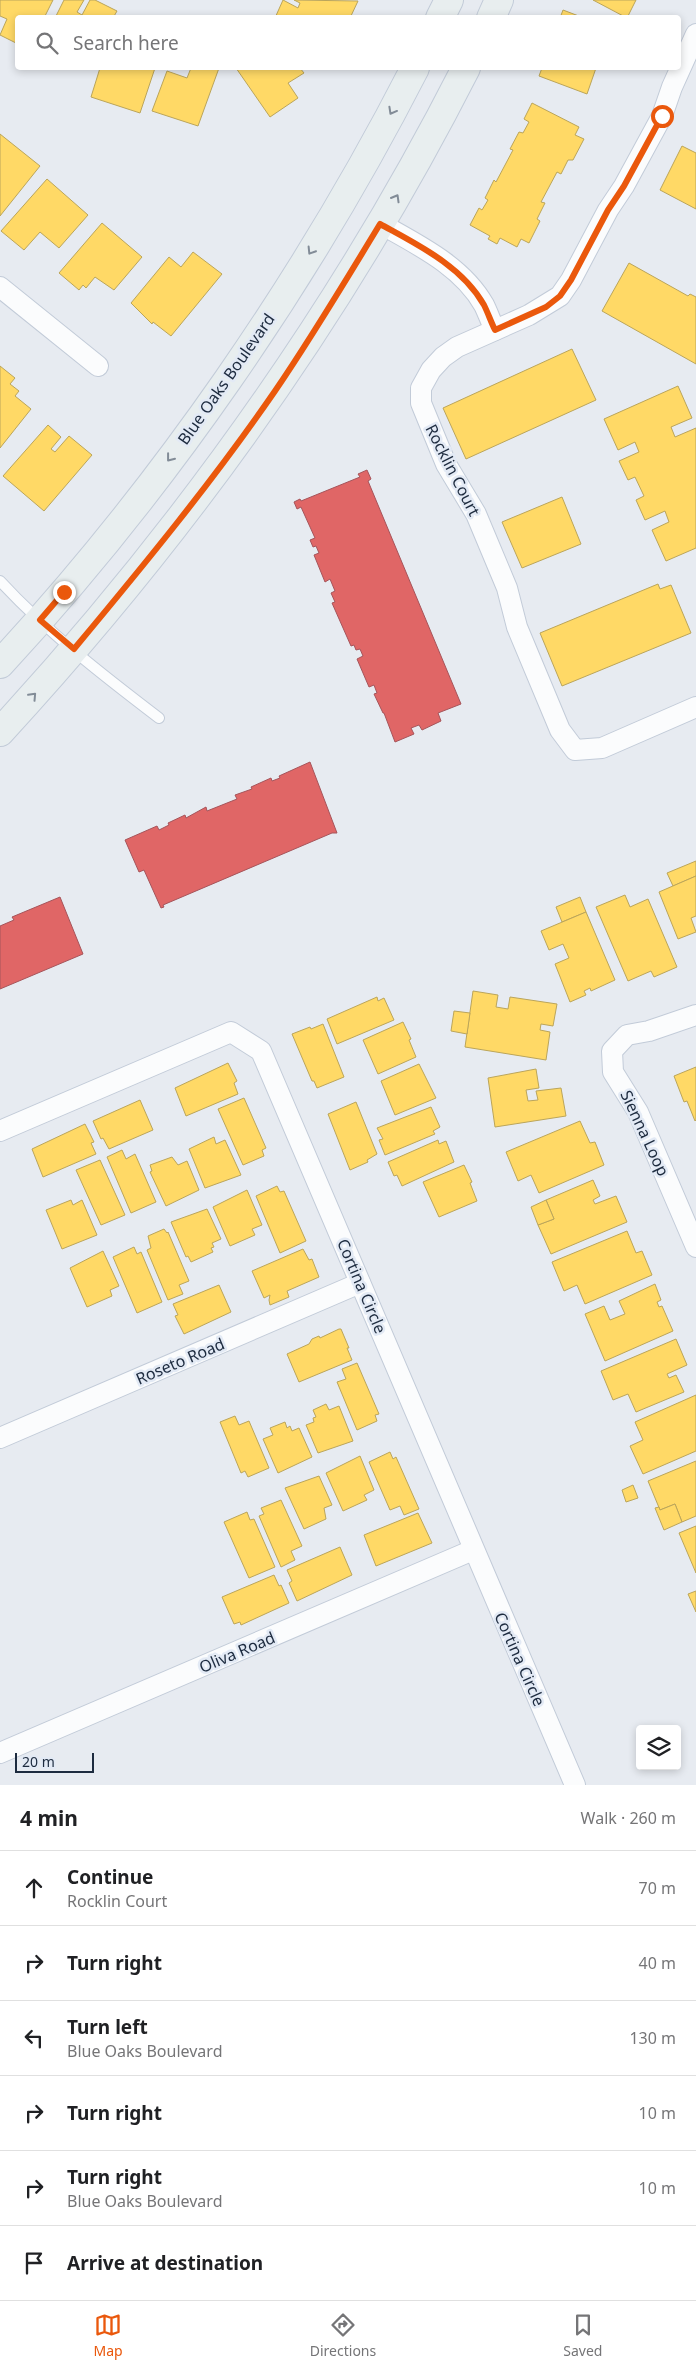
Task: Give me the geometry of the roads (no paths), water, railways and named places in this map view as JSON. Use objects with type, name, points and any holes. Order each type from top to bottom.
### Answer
[{"type":"main road","points":[[442,15],[449,0]]},
{"type":"main road","points":[[492,15],[500,0]]},
{"type":"main road","name":"Blue Oaks Boulevard","points":[[0,664],[40,620],[183,442],[237,364],[344,198],[413,70]]},
{"type":"main road","points":[[0,732],[74,649],[161,545],[275,391],[380,224],[438,123],[465,70]]},
{"type":"street","name":"Rocklin Court","points":[[681,67],[696,34]]},
{"type":"street","name":"Rocklin Court","points":[[680,70],[662,116],[624,186],[608,210],[571,280],[560,296],[546,307],[457,347],[443,357],[421,388],[421,403],[446,464],[476,514],[507,588],[517,627],[560,730],[575,750],[602,748],[696,708]]},
{"type":"street","points":[[380,224],[436,256],[463,278],[484,304],[495,330]]},
{"type":"street","points":[[0,287],[98,366]]},
{"type":"street","name":"Sienna Loop","points":[[696,1015],[668,1026],[627,1035],[612,1051],[613,1072],[638,1112],[696,1247]]},
{"type":"street","name":"Cortina Circle","points":[[0,1131],[232,1032],[261,1051],[575,1785]]},
{"type":"street","name":"Roseto Road","points":[[0,1438],[360,1283]]},
{"type":"street","name":"Oliva Road","points":[[0,1753],[473,1550]]},
{"type":"lane","points":[[0,581],[40,620],[159,718]]}]
